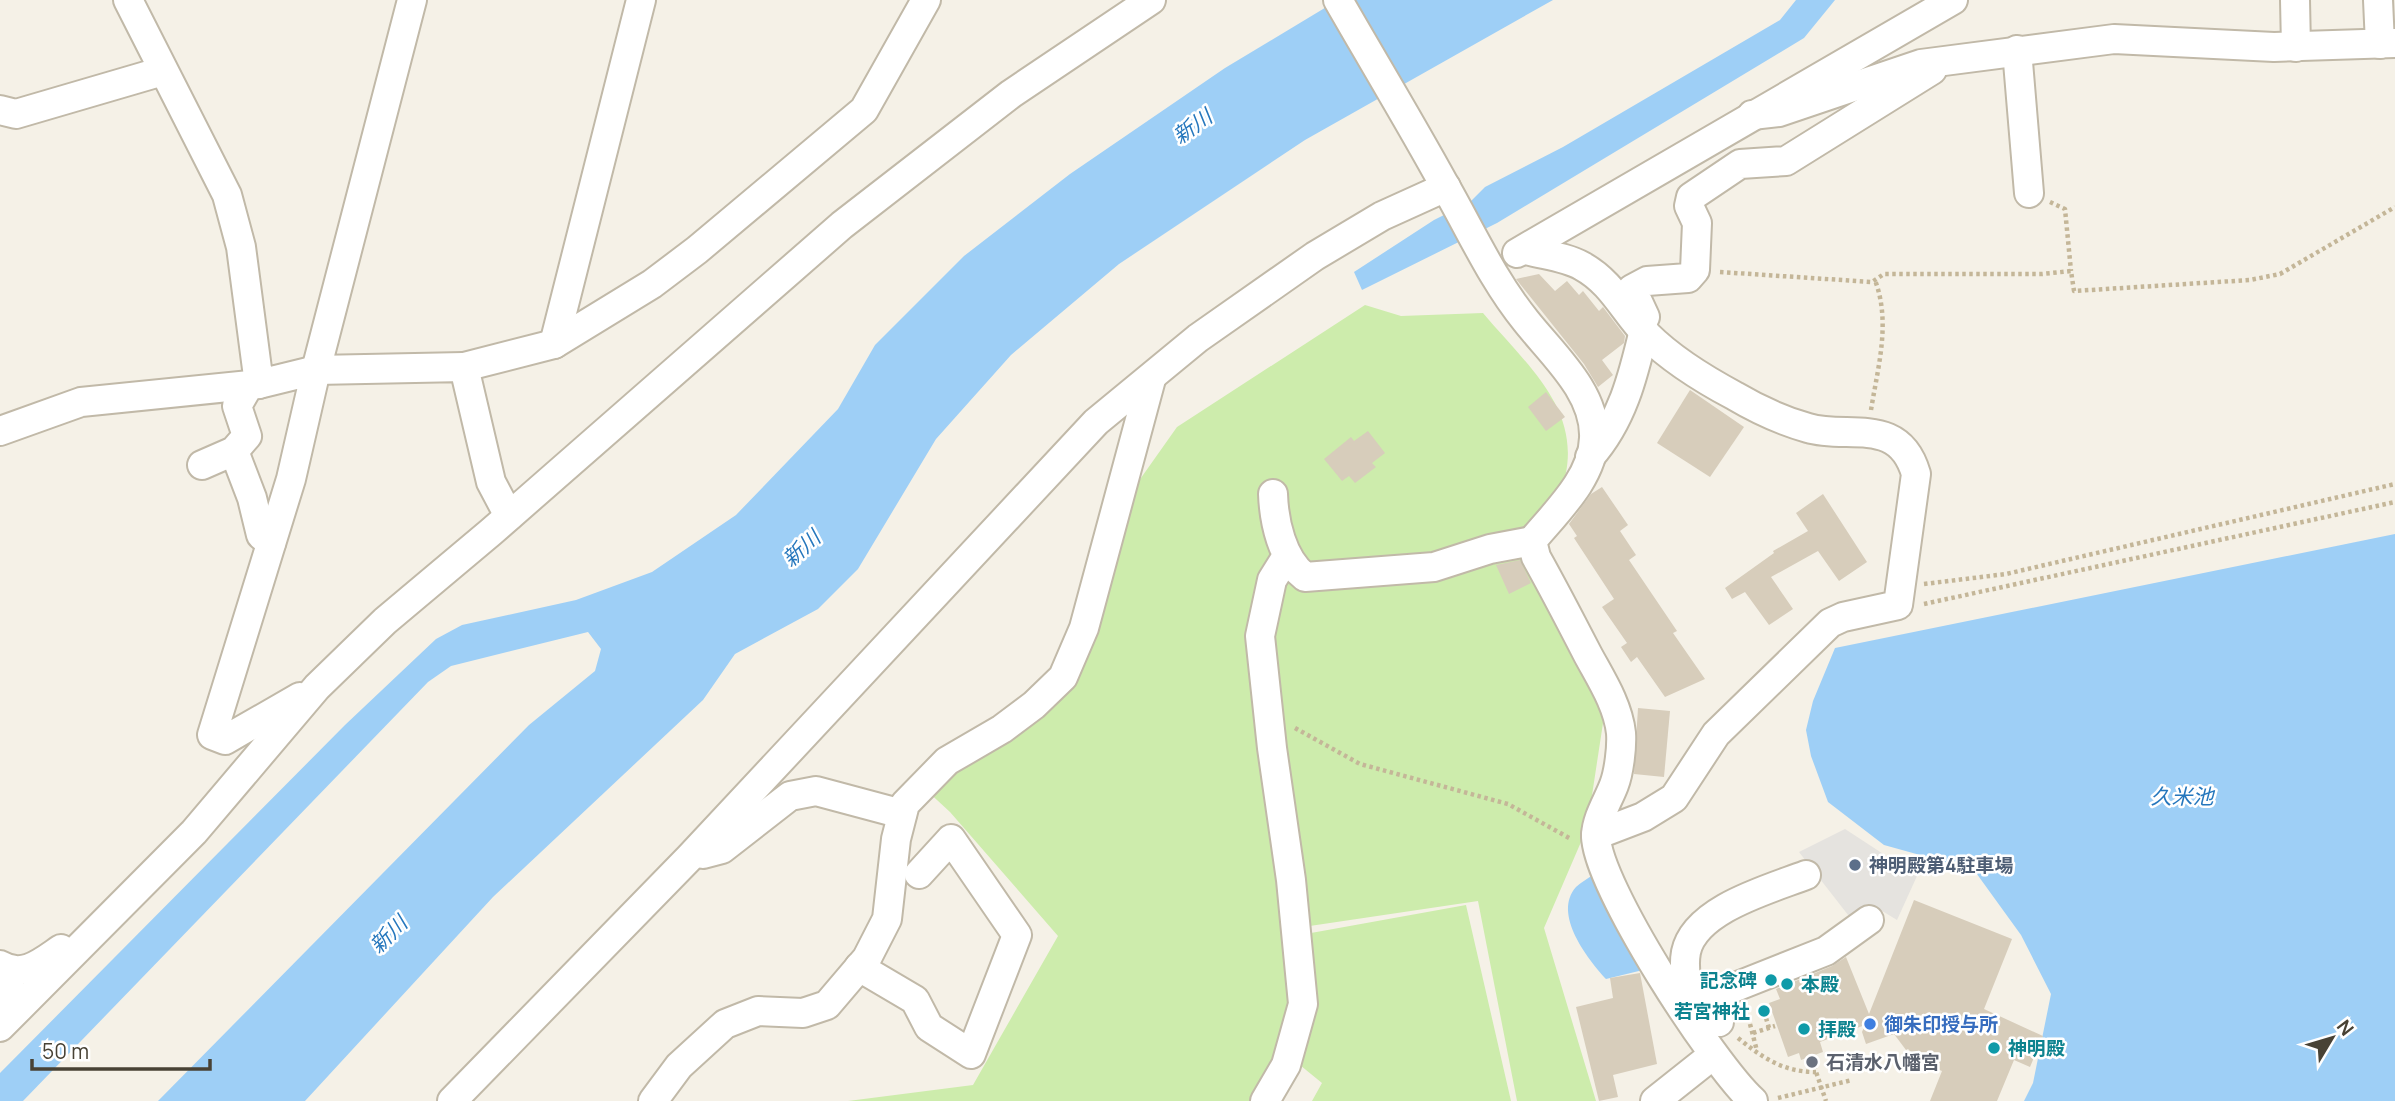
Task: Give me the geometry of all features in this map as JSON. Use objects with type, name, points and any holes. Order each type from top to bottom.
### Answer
[{"type":"street","points":[[128,0],[227,195],[241,247],[254,385],[237,406],[247,436],[234,451],[202,465]]},
{"type":"street","points":[[317,687],[225,740],[212,735],[291,479],[316,370],[412,0]]},
{"type":"street","points":[[554,344],[641,0]]},
{"type":"street","points":[[0,431],[81,402],[254,385],[316,370],[464,368],[554,344],[652,284],[697,250],[864,110],[926,0]]},
{"type":"street","points":[[0,1027],[194,832],[317,687],[385,621],[842,225],[1011,94],[1151,0]]},
{"type":"street","points":[[1273,494],[1273,508],[1287,556],[1293,568],[1305,577],[1434,567],[1490,549],[1532,541],[1573,491],[1594,439],[1592,415],[1584,394],[1511,303],[1338,0]]},
{"type":"street","points":[[1526,250],[1752,115],[1953,0]]},
{"type":"street","points":[[2295,0],[2297,47]]},
{"type":"street","points":[[1752,115],[1779,112],[1921,64],[1940,64],[2017,50],[2114,39],[2297,47],[2387,44],[2378,0]]},
{"type":"street","points":[[2017,50],[2029,193]]},
{"type":"street","points":[[1588,459],[1608,438],[1622,410],[1645,332],[1645,316],[1634,300],[1632,289],[1647,281],[1688,278],[1695,270],[1697,223],[1689,206],[1691,197],[1740,164],[1786,161],[1914,83],[1940,64]]},
{"type":"street","points":[[0,110],[16,114],[163,71]]},
{"type":"street","points":[[452,1101],[690,857],[1096,422],[1198,338],[1315,256],[1382,216],[1446,186]]},
{"type":"street","points":[[1479,251],[1526,250],[1579,264],[1611,287],[1645,332],[1734,396],[1811,430],[1867,431],[1886,437],[1907,455],[1916,474],[1898,605],[1843,617],[1830,623],[1716,734],[1674,798],[1643,817],[1586,838]]},
{"type":"street","points":[[464,368],[491,482],[509,516]]},
{"type":"street","points":[[653,1101],[679,1066],[725,1024],[758,1012],[803,1013],[827,1005],[859,967],[887,919],[896,839],[905,804],[947,761],[1002,729],[1034,705],[1063,677],[1084,628],[1151,379]]},
{"type":"street","points":[[234,451],[252,498],[261,536],[271,543]]},
{"type":"street","points":[[1532,541],[1536,557],[1614,705],[1621,734],[1615,783],[1586,838]]},
{"type":"street","points":[[1265,1101],[1286,1065],[1303,1004],[1284,816],[1260,636],[1272,580],[1287,556]]},
{"type":"street","points":[[690,857],[722,849],[790,796],[816,791],[902,814]]},
{"type":"street","points":[[1586,838],[1613,890],[1690,1000],[1718,1022]]},
{"type":"street","points":[[859,967],[915,1000],[929,1027],[971,1054],[1017,935],[951,839],[919,874]]},
{"type":"street","points":[[1762,1100],[1713,1055],[1690,1000],[1685,978],[1686,951],[1698,929],[1739,900],[1806,875]]},
{"type":"street","points":[[0,1001],[7,968],[33,968],[115,911]]},
{"type":"street","points":[[1690,1000],[1826,951],[1869,920]]},
{"type":"street","points":[[1654,1101],[1713,1055]]},
{"type":"path","points":[[2029,193],[2066,209],[2074,291],[2250,280],[2280,274],[2395,207]]},
{"type":"path","points":[[1695,270],[1875,280],[1884,274],[2042,274],[2071,271]]},
{"type":"path","points":[[1867,431],[1883,334],[1883,302],[1875,280]]},
{"type":"path","points":[[1902,572],[1927,586],[2006,574],[2395,484]]},
{"type":"path","points":[[1898,605],[1942,601],[2395,502]]},
{"type":"path","points":[[1268,711],[1360,764],[1508,804],[1586,838]]},
{"type":"path","points":[[1753,1033],[1772,1027],[1766,1018]]},
{"type":"path","points":[[1718,1022],[1778,1066],[1795,1072],[1815,1069],[1826,1101]]},
{"type":"path","points":[[1750,1024],[1757,1052]]},
{"type":"path","points":[[1762,1100],[1852,1080]]},
{"type":"green space","points":[[1365,305],[1401,316],[1483,313],[1536,374],[1551,396],[1561,418],[1567,442],[1567,467],[1559,496],[1547,516],[1520,549],[1605,710],[1587,828],[1544,928],[1596,1101],[1517,1101],[1478,901],[1303,927],[1288,1041],[1251,1101],[848,1101],[973,1085],[1058,936],[950,812],[924,788],[1075,685],[1119,509],[1177,427]]},
{"type":"green space","points":[[1466,905],[1511,1101],[1312,1101],[1322,1083],[1295,1061],[1306,942],[1311,933]]},
{"type":"shaded area","name":"神明殿第4駐車場","points":[[1845,829],[1917,876],[1897,920],[1874,906],[1865,908],[1852,920],[1799,852]]},
{"type":"water","name":"新川","points":[[1338,0],[1553,0],[1305,140],[1119,264],[1011,355],[936,439],[858,569],[818,609],[735,654],[703,700],[493,897],[305,1101],[158,1101],[529,725],[595,671],[601,649],[588,632],[451,666],[428,682],[23,1101],[0,1101],[0,1073],[345,725],[436,639],[462,625],[576,600],[652,572],[736,515],[838,409],[875,345],[964,256],[1070,174],[1225,68]]},
{"type":"water","points":[[1796,0],[1835,0],[1804,38],[1497,223],[1362,290],[1354,272],[1434,220],[1470,202],[1485,187],[1563,147],[1780,20]]},
{"type":"water","name":"久米池","points":[[2395,534],[2395,1101],[2024,1101],[2033,1083],[2051,994],[2021,935],[1974,870],[1884,845],[1828,802],[1811,756],[1806,730],[1813,701],[1835,648]]},
{"type":"water","points":[[1594,874],[1643,970],[1606,979],[1575,936],[1568,910],[1570,898],[1576,887]]},
{"type":"building","points":[[1539,274],[1555,291],[1567,281],[1579,295],[1583,291],[1599,311],[1603,307],[1625,336],[1624,343],[1602,360],[1613,375],[1598,387],[1584,364],[1516,279]]},
{"type":"building","points":[[1690,390],[1744,427],[1710,477],[1657,443]]},
{"type":"building","points":[[1546,392],[1565,417],[1546,431],[1528,407]]},
{"type":"building","points":[[1368,431],[1385,453],[1372,463],[1376,467],[1355,483],[1349,476],[1342,481],[1324,459],[1351,437],[1354,441]]},
{"type":"building","points":[[1602,487],[1628,525],[1620,531],[1636,555],[1629,560],[1677,631],[1673,633],[1705,679],[1665,697],[1637,657],[1631,662],[1621,647],[1627,643],[1602,607],[1614,599],[1574,538],[1577,536],[1569,524],[1591,494]]},
{"type":"building","points":[[1823,494],[1867,562],[1839,581],[1818,551],[1771,577],[1793,609],[1769,625],[1745,592],[1732,599],[1725,588],[1774,553],[1773,551],[1808,531],[1796,513]]},
{"type":"building","points":[[1520,560],[1531,583],[1509,594],[1496,565]]},
{"type":"building","points":[[1638,708],[1670,711],[1664,777],[1634,774]]},
{"type":"building","points":[[1914,900],[2012,939],[1984,1009],[2043,1036],[2030,1067],[2014,1060],[1997,1101],[1930,1101],[1942,1071],[1921,1062],[1906,1050],[1894,1034],[1866,1044],[1862,1032],[1865,1025],[1820,1042],[1823,1052],[1801,1060],[1799,1053],[1788,1057],[1769,1003],[1780,999],[1776,989],[1832,966],[1846,957],[1869,1014]]},
{"type":"building","points":[[1640,973],[1657,1064],[1613,1075],[1618,1097],[1599,1101],[1576,1007],[1613,998],[1610,978]]},
{"type":"place","name":"神明殿第4駐車場","points":[[1855,865]]},
{"type":"place","name":"記念碑","points":[[1771,980]]},
{"type":"place","name":"本殿","points":[[1787,984]]},
{"type":"place","name":"若宮神社","points":[[1764,1011]]},
{"type":"place","name":"御朱印授与所","points":[[1870,1024]]},
{"type":"place","name":"拝殿","points":[[1804,1029]]},
{"type":"place","name":"神明殿","points":[[1994,1048]]},
{"type":"place","name":"石清水八幡宮","points":[[1812,1062]]}]
